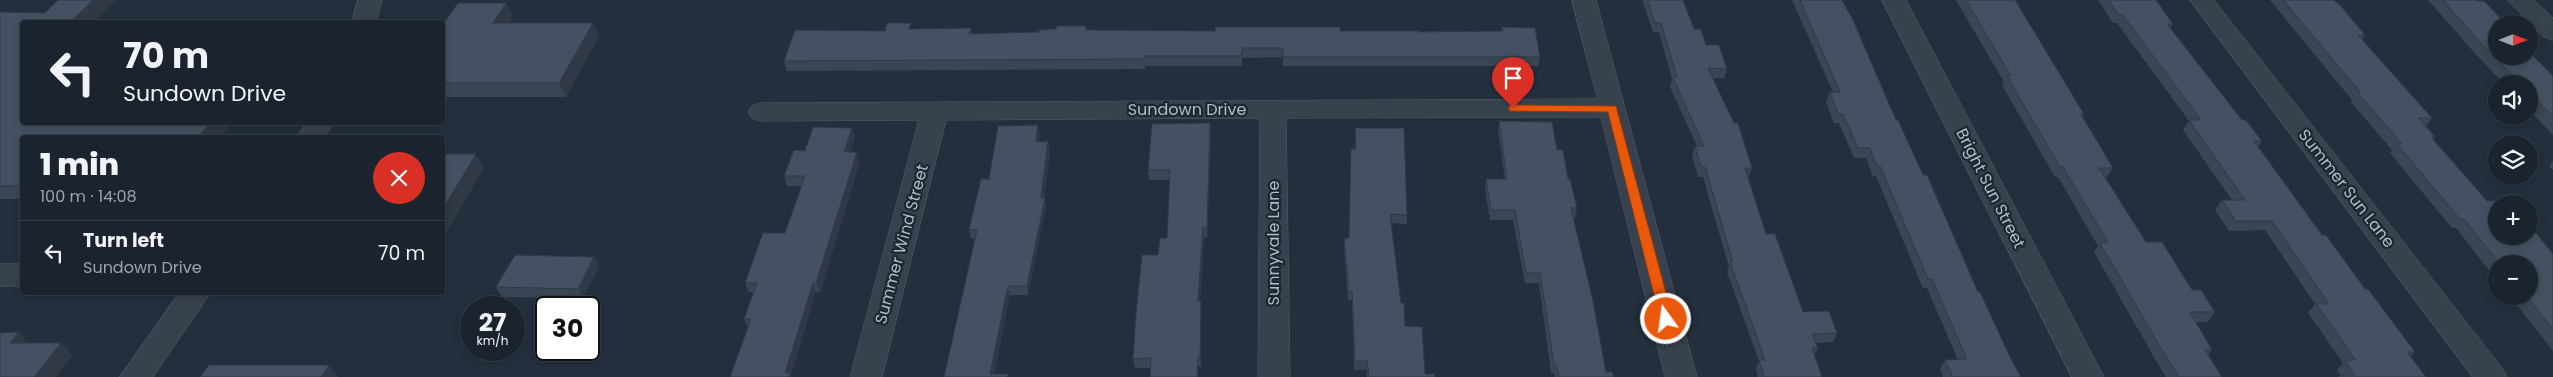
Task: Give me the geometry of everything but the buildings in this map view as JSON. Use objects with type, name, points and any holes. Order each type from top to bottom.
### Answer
[{"type":"street","points":[[365,20],[370,0]]},
{"type":"street","points":[[1584,0],[1681,377]]},
{"type":"street","name":"Bright Sun Street","points":[[1894,0],[2088,377]]},
{"type":"street","name":"Summer Sun Lane","points":[[2202,0],[2492,377]]},
{"type":"street","points":[[2520,0],[2553,32]]},
{"type":"street","name":"Sundown Drive","points":[[761,112],[1273,108],[1613,108]]},
{"type":"street","name":"Sunnyvale Lane","points":[[1273,108],[1274,377]]},
{"type":"street","name":"Summer Wind Street","points":[[866,377],[935,110]]},
{"type":"street","points":[[0,275],[20,275]]},
{"type":"street","points":[[136,377],[195,295]]},
{"type":"route","points":[[1513,108],[1613,108],[1666,319]]}]
